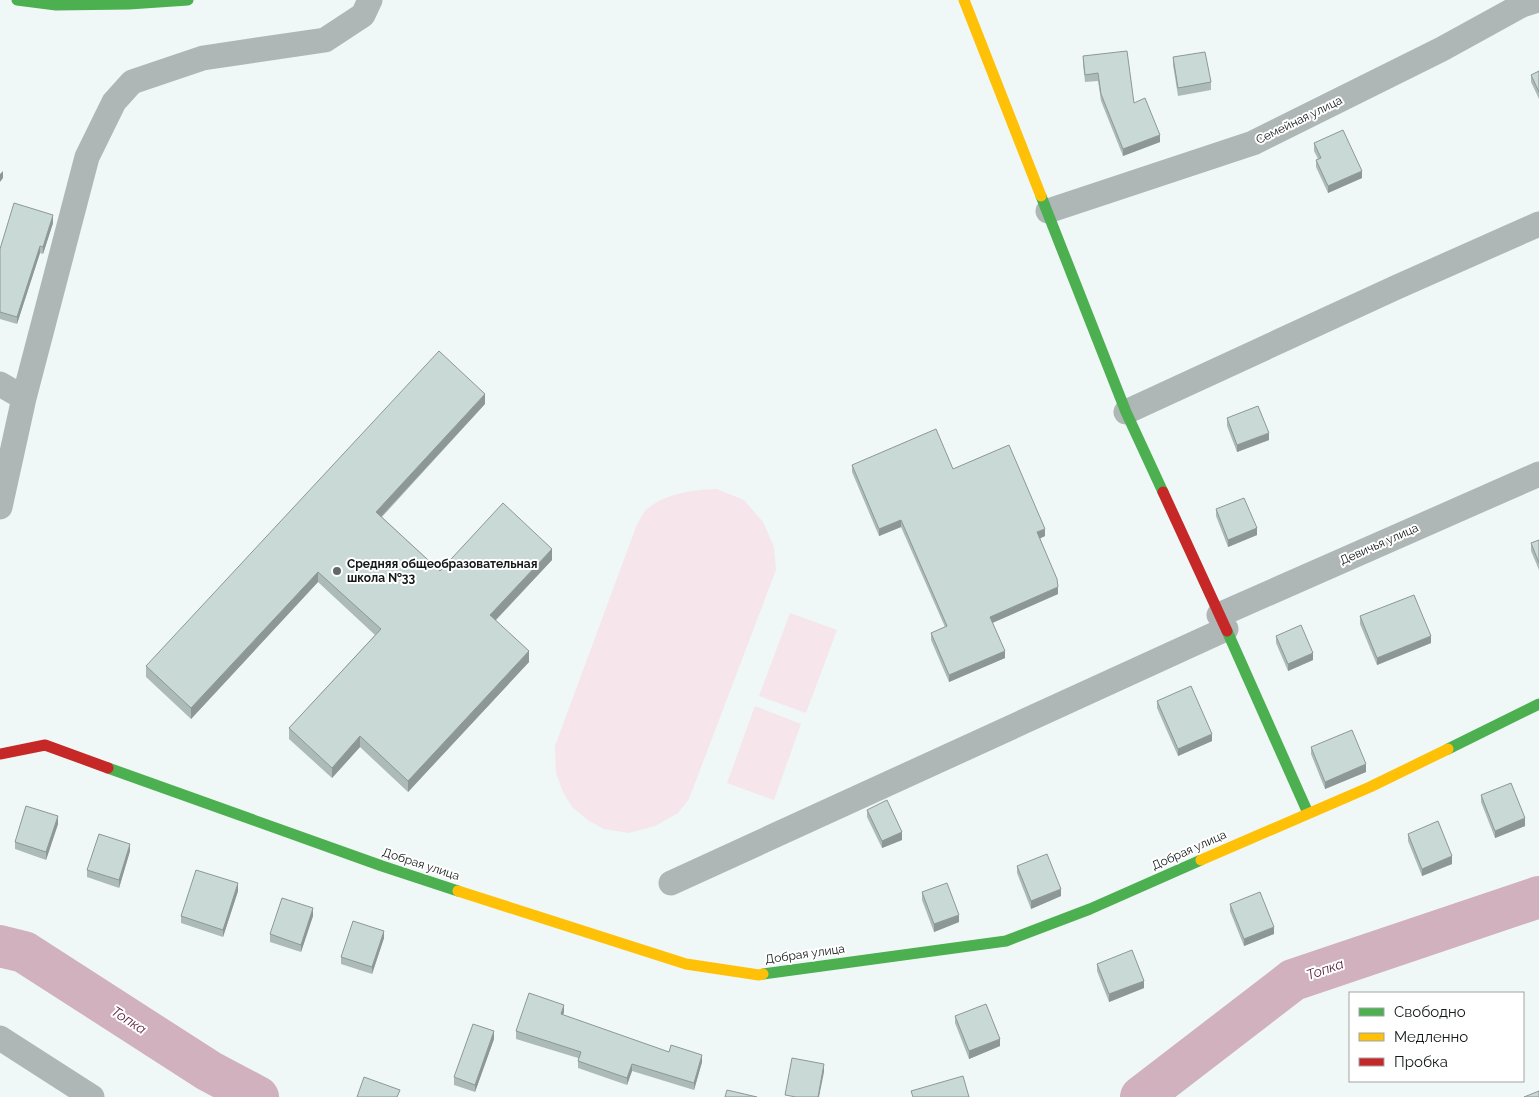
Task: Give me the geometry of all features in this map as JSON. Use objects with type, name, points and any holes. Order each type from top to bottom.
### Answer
[{"type":"street","points":[[17,0],[56,6],[188,0]]},
{"type":"street","points":[[0,507],[24,398],[87,157],[114,102],[132,82],[203,58],[325,40],[363,15],[370,0]]},
{"type":"street","points":[[964,0],[1126,412],[1223,622],[1308,813]]},
{"type":"street","name":"Семейная улица","points":[[1048,211],[1252,143],[1442,49],[1522,5],[1538,0]]},
{"type":"street","points":[[1126,412],[1388,291],[1539,224]]},
{"type":"street","points":[[0,384],[24,398]]},
{"type":"street","name":"Девичья улица","points":[[671,884],[1539,474]]},
{"type":"street","name":"Добрая улица","points":[[0,754],[45,745],[382,866],[686,964],[759,974],[1006,941],[1090,909],[1308,813],[1370,788],[1539,704]]},
{"type":"street","points":[[0,1038],[92,1097]]},
{"type":"shaded area","points":[[717,489],[744,500],[763,522],[774,547],[776,570],[689,799],[678,813],[655,826],[629,833],[604,829],[589,821],[572,807],[563,792],[556,773],[555,746],[636,527],[643,514],[654,504],[671,496],[698,490]]},
{"type":"shaded area","points":[[790,613],[837,630],[806,713],[759,696]]},
{"type":"shaded area","points":[[755,706],[801,724],[774,800],[727,783]]},
{"type":"building","points":[[1127,51],[1134,103],[1145,98],[1160,135],[1123,149],[1101,94],[1098,73],[1085,75],[1083,56]]},
{"type":"building","points":[[1205,52],[1211,82],[1178,88],[1173,57]]},
{"type":"building","points":[[1539,71],[1539,92],[1531,75]]},
{"type":"building","points":[[1343,130],[1362,171],[1328,186],[1316,160],[1321,158],[1314,143]]},
{"type":"building","points":[[14,203],[53,215],[43,247],[40,246],[17,317],[0,312],[0,249]]},
{"type":"building","name":"Средняя общеобразовательная школа №33","points":[[439,351],[485,394],[376,512],[440,571],[503,503],[552,549],[490,615],[529,651],[408,781],[360,736],[332,768],[289,728],[381,629],[318,572],[191,708],[146,666]]},
{"type":"building","points":[[1258,406],[1269,433],[1237,445],[1227,418]]},
{"type":"building","points":[[936,429],[953,469],[1009,445],[1045,529],[1037,532],[1057,579],[1058,587],[990,617],[1005,651],[949,675],[931,633],[947,626],[901,520],[879,529],[852,465]]},
{"type":"building","points":[[1244,498],[1257,528],[1228,540],[1216,509]]},
{"type":"building","points":[[1539,540],[1539,563],[1531,543]]},
{"type":"building","points":[[1414,595],[1431,636],[1377,658],[1360,616]]},
{"type":"building","points":[[1301,625],[1313,653],[1288,664],[1276,636]]},
{"type":"building","points":[[1191,686],[1212,734],[1178,749],[1157,701]]},
{"type":"building","points":[[1352,730],[1366,764],[1325,782],[1311,747]]},
{"type":"building","points":[[1511,783],[1525,818],[1495,831],[1481,795]]},
{"type":"building","points":[[887,800],[902,832],[882,841],[867,810]]},
{"type":"building","points":[[26,806],[58,816],[46,852],[15,842]]},
{"type":"building","points":[[1438,821],[1452,856],[1422,869],[1408,834]]},
{"type":"building","points":[[99,834],[130,844],[119,880],[87,870]]},
{"type":"building","points":[[1047,854],[1061,889],[1031,901],[1017,866]]},
{"type":"building","points":[[196,870],[238,883],[223,930],[181,916]]},
{"type":"building","points":[[947,883],[959,915],[934,924],[922,892]]},
{"type":"building","points":[[1260,892],[1274,927],[1244,939],[1230,904]]},
{"type":"building","points":[[282,898],[313,908],[301,945],[270,934]]},
{"type":"building","points":[[353,921],[384,931],[372,967],[341,957]]},
{"type":"building","points":[[1132,950],[1144,981],[1109,994],[1097,964]]},
{"type":"building","points":[[529,993],[564,1005],[561,1014],[669,1052],[671,1045],[702,1055],[694,1083],[632,1064],[627,1078],[578,1061],[581,1052],[516,1031]]},
{"type":"building","points":[[986,1004],[1000,1039],[969,1051],[955,1016]]},
{"type":"building","points":[[473,1024],[494,1031],[475,1085],[454,1077]]},
{"type":"building","points":[[792,1058],[824,1064],[818,1097],[785,1095]]},
{"type":"building","points":[[963,1076],[969,1097],[913,1097],[911,1091]]},
{"type":"building","points":[[364,1077],[400,1090],[397,1097],[357,1097]]},
{"type":"building","points":[[727,1090],[757,1097],[725,1097]]},
{"type":"building","points":[[1539,1091],[1539,1097],[1524,1097]]},
{"type":"waterway","name":"Топка","points":[[1141,1097],[1293,980],[1539,897]]},
{"type":"waterway","name":"Топка","points":[[0,946],[24,952],[209,1071],[258,1097]]},
{"type":"traffic: fast","points":[[17,0],[56,5],[129,4],[188,0]]},
{"type":"traffic: fast","points":[[1041,196],[1126,412],[1163,492]]},
{"type":"traffic: fast","points":[[1227,631],[1308,813]]},
{"type":"traffic: fast","points":[[1448,749],[1539,704]]},
{"type":"traffic: fast","points":[[108,768],[382,866],[458,891]]},
{"type":"traffic: fast","points":[[763,974],[1006,941],[1090,909],[1201,860]]},
{"type":"traffic: slow","points":[[964,0],[1041,196]]},
{"type":"traffic: slow","points":[[1201,860],[1370,787],[1448,749]]},
{"type":"traffic: slow","points":[[458,891],[686,964],[759,975],[763,974]]},
{"type":"traffic: jam","points":[[1163,492],[1227,631]]},
{"type":"traffic: jam","points":[[0,754],[45,745],[108,768]]},
{"type":"place","name":"Средняя общеобразовательная школа №33","points":[[337,571]]}]
